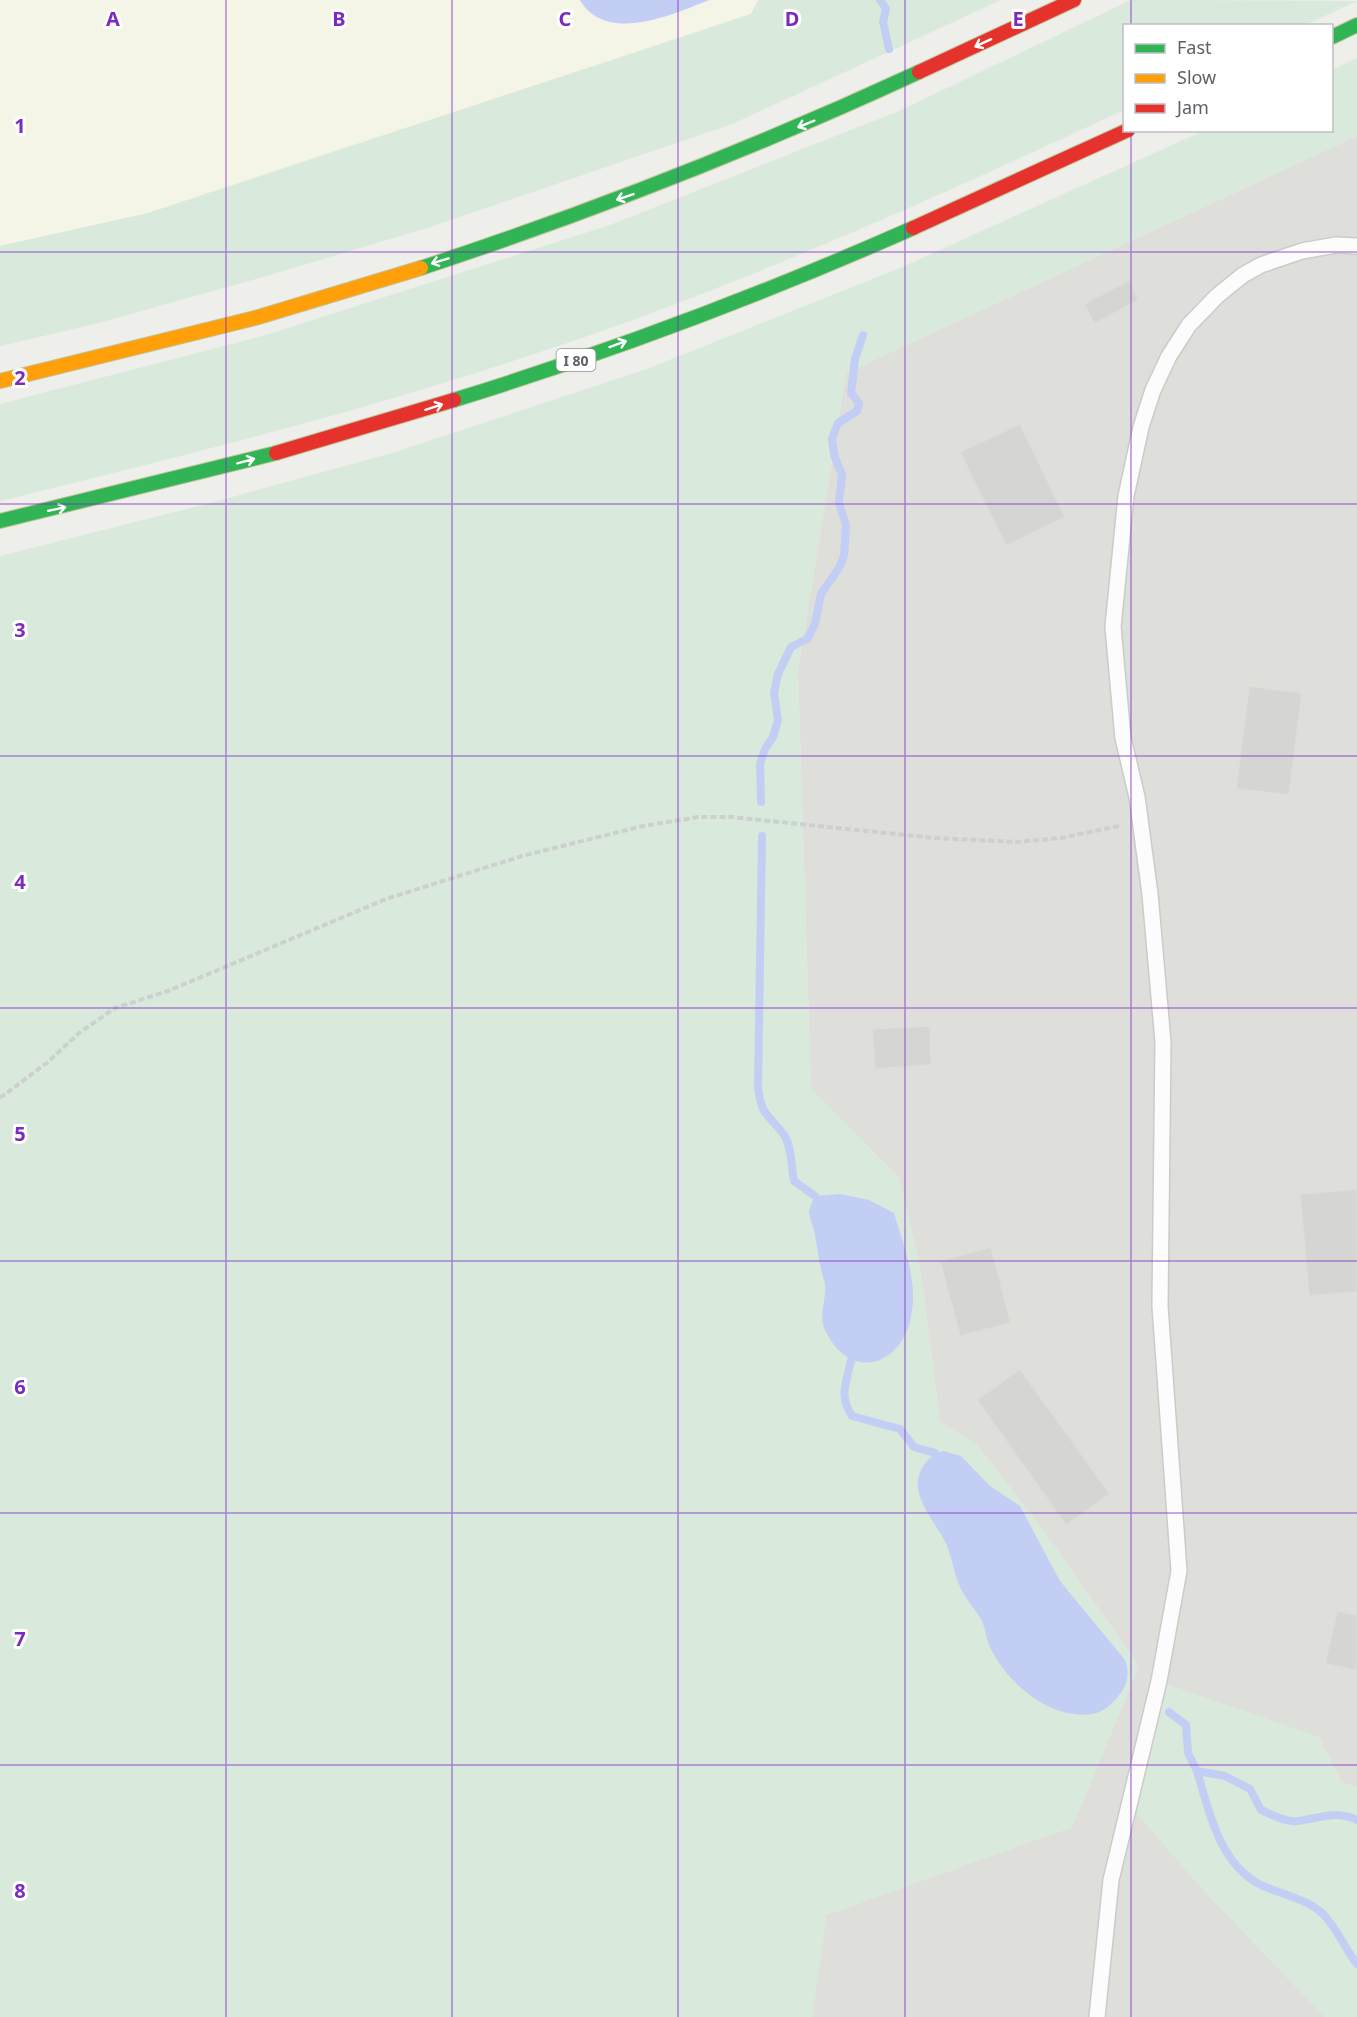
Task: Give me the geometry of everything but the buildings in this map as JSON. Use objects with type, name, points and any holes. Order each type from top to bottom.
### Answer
[{"type":"highway","points":[[0,381],[219,326],[345,291],[459,255],[670,181],[821,118],[1074,0]]},
{"type":"highway","points":[[1333,37],[1357,26]]},
{"type":"highway","name":"I 80","points":[[0,521],[221,468],[382,424],[537,374],[749,296],[940,216],[1124,132]]},
{"type":"lane","points":[[1097,2017],[1111,1880],[1159,1681],[1179,1571],[1160,1306],[1163,1042],[1150,894],[1141,821],[1123,738],[1113,627],[1126,496],[1141,427],[1153,390],[1169,356],[1190,325],[1217,296],[1243,275],[1282,256],[1336,245],[1357,246]]},
{"type":"path","points":[[0,1098],[48,1062],[79,1033],[115,1008],[168,991],[386,898],[522,856],[643,826],[699,818],[731,817],[935,838],[1017,842],[1061,838],[1141,821]]},
{"type":"shaded area","points":[[0,0],[758,0],[751,14],[148,213],[0,246]]},
{"type":"shaded area","points":[[1357,136],[1357,1787],[1341,1782],[1319,1737],[1197,1883],[1325,2017],[812,2017],[826,1915],[1072,1827],[1139,1666],[1043,1530],[977,1445],[940,1422],[920,1268],[899,1178],[811,1089],[798,671],[846,373]]},
{"type":"green space","points":[[758,0],[1001,0],[732,124],[427,228],[95,324],[0,346],[0,246],[148,213],[751,14]]},
{"type":"green space","points":[[1131,0],[1357,1],[1307,24],[1123,24],[1123,110],[910,208],[691,298],[476,373],[273,432],[0,501],[0,404],[263,336],[610,225],[899,111]]},
{"type":"green space","points":[[1357,58],[1357,136],[846,373],[798,671],[811,1089],[899,1178],[920,1268],[940,1422],[977,1445],[1043,1530],[1139,1666],[1072,1827],[827,1915],[812,2017],[0,2017],[0,556],[207,504],[392,453],[644,370],[900,268],[1201,132],[1333,132],[1333,70]]},
{"type":"green space","points":[[1159,1681],[1319,1737],[1341,1782],[1357,1787],[1357,2017],[1325,2017],[1197,1883],[1129,1805]]},
{"type":"water","points":[[580,0],[709,0],[660,18],[623,23],[606,21],[592,13]]},
{"type":"water","points":[[840,1194],[869,1200],[894,1213],[911,1274],[913,1299],[907,1330],[899,1345],[888,1355],[875,1361],[862,1362],[848,1358],[836,1347],[823,1324],[825,1286],[809,1211],[815,1196]]},
{"type":"water","points":[[943,1451],[961,1456],[990,1486],[1020,1506],[1060,1581],[1125,1660],[1128,1672],[1124,1687],[1105,1709],[1080,1715],[1049,1707],[1025,1692],[997,1661],[989,1646],[981,1619],[960,1588],[947,1546],[920,1497],[918,1483],[924,1465],[932,1456]]},
{"type":"waterway","points":[[880,0],[886,9],[883,22],[889,49]]},
{"type":"waterway","points":[[761,802],[760,764],[765,749],[773,737],[778,720],[774,693],[778,674],[791,647],[807,639],[815,624],[821,594],[839,568],[844,556],[846,525],[839,503],[842,475],[834,455],[832,439],[838,423],[857,411],[859,403],[851,393],[855,359],[863,335]]},
{"type":"waterway","points":[[762,836],[758,1088],[764,1111],[787,1140],[794,1181],[815,1196]]},
{"type":"waterway","points":[[851,1360],[844,1395],[852,1416],[900,1429],[914,1447],[935,1453]]},
{"type":"waterway","points":[[1169,1712],[1186,1725],[1188,1753],[1197,1771],[1225,1776],[1250,1789],[1261,1810],[1293,1821],[1334,1815],[1357,1820]]},
{"type":"waterway","points":[[1197,1771],[1211,1819],[1225,1850],[1235,1864],[1261,1885],[1317,1909],[1333,1926],[1357,1964]]},
{"type":"traffic: fast","points":[[1333,37],[1357,25]]},
{"type":"traffic: fast","points":[[421,268],[485,247],[673,177],[858,100],[919,72]]},
{"type":"traffic: fast","points":[[454,400],[686,321],[913,228]]},
{"type":"traffic: fast","points":[[0,521],[276,453]]},
{"type":"traffic: slow","points":[[0,381],[255,318],[421,268]]},
{"type":"traffic: jam","points":[[919,72],[1074,0]]},
{"type":"traffic: jam","points":[[913,228],[1124,132]]},
{"type":"traffic: jam","points":[[276,453],[454,400]]}]
